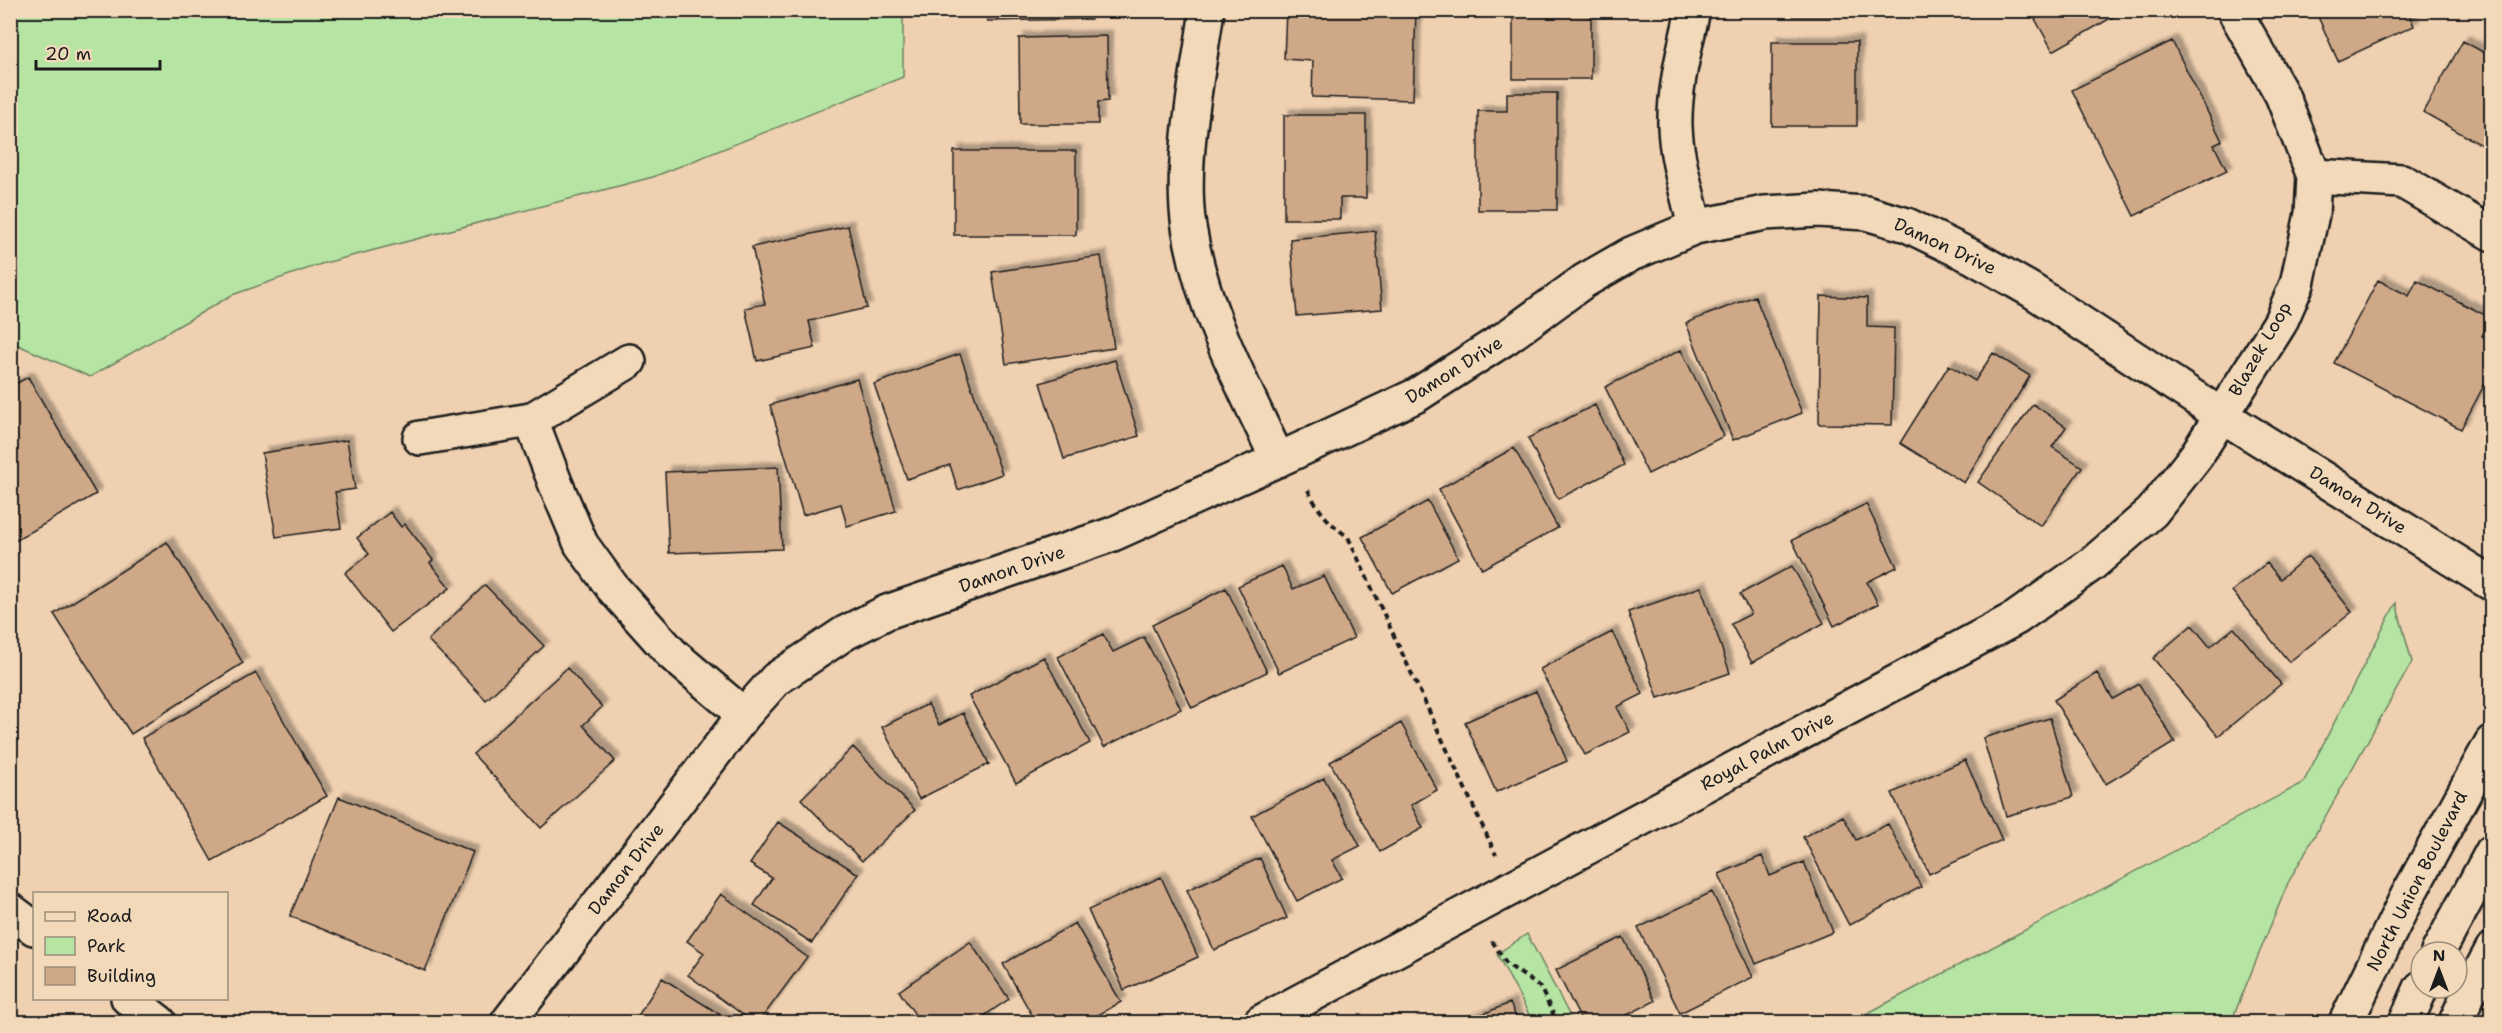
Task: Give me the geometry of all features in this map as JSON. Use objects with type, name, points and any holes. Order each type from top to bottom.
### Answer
[{"type":"street","points":[[1207,10],[1186,179],[1188,226],[1200,277],[1219,333],[1278,460]]},
{"type":"street","points":[[1693,10],[1680,71],[1675,126],[1679,156],[1695,227]]},
{"type":"street","name":"Blazek Loop","points":[[2221,415],[2280,323],[2297,284],[2312,214],[2314,176],[2282,95],[2234,10]]},
{"type":"street","points":[[2314,176],[2402,181],[2492,234]]},
{"type":"street","name":"Damon Drive","points":[[508,1023],[744,715],[776,680],[845,633],[887,612],[1113,534],[1417,395],[1507,337],[1584,281],[1631,254],[1695,227],[1765,213],[1818,210],[1866,213],[1907,225],[1972,257],[2031,290],[2221,415],[2492,584]]},
{"type":"street","points":[[420,438],[531,420],[629,361]]},
{"type":"street","name":"Royal Palm Drive","points":[[1261,1023],[2016,618],[2092,564],[2152,512],[2196,456],[2221,415]]},
{"type":"street","points":[[531,420],[581,544],[612,587],[672,654],[744,715]]},
{"type":"street","name":"North Union Boulevard","points":[[2346,1023],[2407,897],[2492,742]]},
{"type":"street","points":[[2444,940],[2492,852]]},
{"type":"street","points":[[10,910],[33,927]]},
{"type":"street","points":[[2456,1023],[2492,950]]},
{"type":"street","points":[[129,1000],[159,1023]]},
{"type":"street","points":[[2406,1023],[2416,1000]]},
{"type":"path","points":[[1308,490],[1326,521],[1348,537],[1500,864]]},
{"type":"path","points":[[1491,938],[1507,964],[1540,987],[1557,1023]]},
{"type":"green space","points":[[11,10],[903,11],[903,77],[653,177],[321,264],[232,295],[90,377],[11,342]]},
{"type":"green space","points":[[2396,603],[2412,662],[2288,883],[2231,1022],[1851,1022],[2303,783]]},
{"type":"green space","points":[[1527,934],[1573,1022],[1533,1022],[1497,954]]},
{"type":"building","points":[[987,10],[1091,10],[1091,19],[987,21]]},
{"type":"building","points":[[1286,10],[1416,10],[1413,100],[1312,97],[1313,61],[1284,59]]},
{"type":"building","points":[[1513,10],[1591,10],[1591,79],[1513,79]]},
{"type":"building","points":[[1793,10],[1878,10],[1878,16],[1793,16]]},
{"type":"building","points":[[2030,10],[2125,10],[2053,51]]},
{"type":"building","points":[[2315,10],[2407,10],[2414,26],[2338,61]]},
{"type":"building","points":[[1107,36],[1108,101],[1098,102],[1098,124],[1020,124],[1019,38]]},
{"type":"building","points":[[2172,41],[2222,141],[2214,145],[2227,171],[2134,216],[2072,90]]},
{"type":"building","points":[[2463,41],[2492,57],[2492,151],[2423,112]]},
{"type":"building","points":[[1772,42],[1857,42],[1857,126],[1772,126]]},
{"type":"building","points":[[1507,93],[1557,93],[1557,210],[1478,210],[1478,111],[1507,111]]},
{"type":"building","points":[[1284,115],[1366,115],[1366,198],[1340,198],[1340,219],[1284,219]]},
{"type":"building","points":[[954,151],[1076,151],[1076,235],[954,235]]},
{"type":"building","points":[[848,226],[867,308],[809,321],[815,348],[757,361],[745,308],[765,304],[752,247]]},
{"type":"building","points":[[1375,231],[1382,309],[1297,316],[1290,239]]},
{"type":"building","points":[[1101,256],[1114,348],[1006,364],[992,272]]},
{"type":"building","points":[[2378,280],[2409,296],[2417,280],[2491,318],[2482,336],[2492,341],[2492,370],[2461,429],[2334,363]]},
{"type":"building","points":[[1755,296],[1802,413],[1733,440],[1686,323]]},
{"type":"building","points":[[1821,296],[1867,298],[1867,327],[1894,328],[1892,425],[1819,424]]},
{"type":"building","points":[[1681,350],[1724,436],[1648,474],[1605,387]]},
{"type":"building","points":[[1993,353],[2030,376],[1964,483],[1900,443],[1949,365],[1975,381]]},
{"type":"building","points":[[960,354],[1002,474],[958,490],[950,465],[907,479],[874,384]]},
{"type":"building","points":[[1115,360],[1139,436],[1064,459],[1040,383]]},
{"type":"building","points":[[28,377],[96,494],[10,544],[10,387]]},
{"type":"building","points":[[857,379],[896,511],[847,526],[841,504],[803,515],[770,405]]},
{"type":"building","points":[[2033,404],[2066,427],[2052,447],[2082,467],[2041,526],[1978,482]]},
{"type":"building","points":[[1595,405],[1624,465],[1558,499],[1528,438]]},
{"type":"building","points":[[347,440],[355,489],[335,492],[341,528],[276,537],[262,453]]},
{"type":"building","points":[[1514,448],[1558,528],[1482,569],[1439,489]]},
{"type":"building","points":[[778,467],[782,549],[669,553],[665,472]]},
{"type":"building","points":[[1428,501],[1458,558],[1392,593],[1362,537]]},
{"type":"building","points":[[1866,504],[1897,567],[1867,582],[1878,604],[1834,626],[1792,540]]},
{"type":"building","points":[[390,512],[401,527],[405,524],[433,560],[430,563],[450,588],[391,632],[345,573],[369,554],[357,538]]},
{"type":"building","points":[[167,542],[243,663],[131,734],[54,614]]},
{"type":"building","points":[[2308,556],[2352,612],[2289,662],[2232,591],[2267,563],[2280,579]]},
{"type":"building","points":[[1282,566],[1293,589],[1324,576],[1354,638],[1279,673],[1238,586]]},
{"type":"building","points":[[1792,566],[1824,623],[1752,663],[1731,624],[1751,614],[1740,594]]},
{"type":"building","points":[[485,585],[544,646],[486,700],[428,640]]},
{"type":"building","points":[[1701,587],[1730,673],[1658,698],[1628,612]]},
{"type":"building","points":[[1226,588],[1267,672],[1192,708],[1152,625]]},
{"type":"building","points":[[2192,625],[2210,647],[2234,628],[2281,684],[2218,736],[2153,658]]},
{"type":"building","points":[[1612,632],[1643,694],[1617,707],[1630,732],[1585,755],[1540,669]]},
{"type":"building","points":[[1103,634],[1113,652],[1144,637],[1181,709],[1104,747],[1058,657]]},
{"type":"building","points":[[1044,657],[1090,743],[1016,783],[969,696]]},
{"type":"building","points":[[567,668],[602,707],[583,725],[615,761],[541,828],[473,754]]},
{"type":"building","points":[[256,673],[327,796],[212,861],[142,738]]},
{"type":"building","points":[[2097,673],[2113,699],[2139,684],[2175,742],[2106,784],[2054,700]]},
{"type":"building","points":[[1536,691],[1567,761],[1496,792],[1465,722]]},
{"type":"building","points":[[928,704],[939,725],[963,713],[989,764],[919,799],[882,727]]},
{"type":"building","points":[[2050,718],[2073,797],[2006,816],[1983,738]]},
{"type":"building","points":[[1401,723],[1437,790],[1411,805],[1423,828],[1380,852],[1330,762]]},
{"type":"building","points":[[853,747],[915,810],[862,861],[801,799]]},
{"type":"building","points":[[1965,760],[2002,840],[1929,874],[1892,793]]},
{"type":"building","points":[[1324,778],[1360,846],[1332,860],[1342,878],[1297,901],[1252,816]]},
{"type":"building","points":[[339,797],[473,852],[425,971],[290,916]]},
{"type":"building","points":[[1843,816],[1856,840],[1888,824],[1921,887],[1849,925],[1803,837]]},
{"type":"building","points":[[778,822],[858,874],[812,943],[754,905],[772,878],[750,864]]},
{"type":"building","points":[[1762,856],[1770,876],[1804,862],[1833,932],[1756,964],[1719,874]]},
{"type":"building","points":[[1260,858],[1287,918],[1214,950],[1187,890]]},
{"type":"building","points":[[1161,877],[1198,957],[1124,990],[1088,910]]},
{"type":"building","points":[[1712,892],[1753,977],[1680,1013],[1638,928]]},
{"type":"building","points":[[721,894],[807,957],[759,1022],[753,1022],[688,975],[704,953],[687,941]]},
{"type":"building","points":[[1075,923],[1121,1002],[1086,1022],[1036,1022],[1003,964]]},
{"type":"building","points":[[1623,937],[1655,1001],[1613,1022],[1582,1022],[1556,970]]},
{"type":"building","points":[[970,942],[1009,999],[984,1016],[988,1022],[920,1022],[899,991]]},
{"type":"building","points":[[662,978],[732,1022],[634,1022]]},
{"type":"building","points":[[1510,1003],[1518,1022],[1463,1022]]}]
